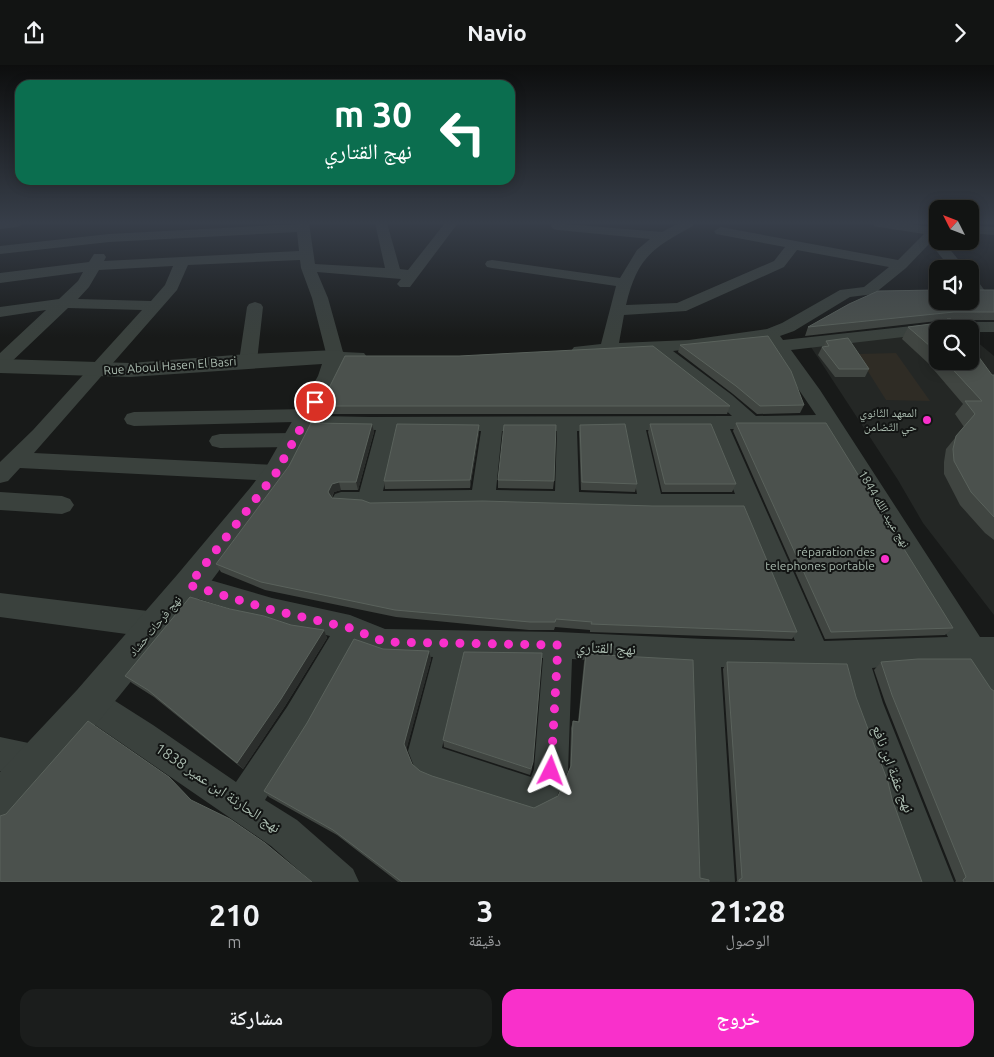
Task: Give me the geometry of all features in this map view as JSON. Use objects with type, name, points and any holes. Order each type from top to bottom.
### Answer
[{"type":"street","points":[[1,363],[88,279],[96,261]]},
{"type":"street","points":[[390,261],[393,272]]},
{"type":"street","points":[[0,278],[93,266],[307,262],[332,268],[393,272],[408,280],[423,261]]},
{"type":"street","points":[[609,349],[624,283],[637,261]]},
{"type":"street","points":[[618,310],[680,308],[783,261]]},
{"type":"street","points":[[879,261],[901,265]]},
{"type":"street","points":[[868,291],[905,261]]},
{"type":"street","points":[[307,262],[320,298],[336,357],[374,357]]},
{"type":"street","points":[[0,475],[98,371],[172,287],[182,263]]},
{"type":"street","points":[[492,264],[624,283]]},
{"type":"street","points":[[775,340],[788,327],[846,293],[888,291]]},
{"type":"street","points":[[0,311],[65,303],[155,306]]},
{"type":"street","points":[[248,361],[255,307]]},
{"type":"street","points":[[563,352],[775,340],[949,327],[994,327]]},
{"type":"street","name":"نهج عبيد اللله 1844","points":[[775,340],[982,650],[994,685]]},
{"type":"street","points":[[656,346],[719,395],[750,422]]},
{"type":"street","name":"Rue Aboul Hasen El Basri","points":[[1,363],[98,371],[336,357]]},
{"type":"street","name":"نهج فرحات حشاد","points":[[0,803],[90,703],[156,625],[276,473],[328,376],[336,357]]},
{"type":"street","points":[[134,419],[302,426],[388,424],[634,425],[829,422]]},
{"type":"street","points":[[717,423],[815,655]]},
{"type":"street","points":[[370,499],[388,424]]},
{"type":"street","points":[[567,424],[567,500]]},
{"type":"street","points":[[483,498],[492,425]]},
{"type":"street","points":[[634,425],[652,503]]},
{"type":"street","points":[[220,441],[302,426]]},
{"type":"street","points":[[16,460],[276,473]]},
{"type":"street","points":[[341,499],[483,498],[652,503],[750,503]]},
{"type":"street","points":[[0,501],[62,505]]},
{"type":"street","name":"نهج القتاري","points":[[189,585],[272,610],[350,628],[385,642],[558,645],[705,653],[815,655],[982,650]]},
{"type":"street","points":[[0,605],[156,625]]},
{"type":"street","points":[[242,804],[298,718],[350,628]]},
{"type":"street","points":[[452,644],[425,751],[427,757],[434,763],[534,795],[543,789],[551,771],[558,645]]},
{"type":"street","points":[[705,653],[716,882]]},
{"type":"street","name":"نهج عقبة ابن نافع","points":[[853,655],[867,703],[935,882]]},
{"type":"street","name":"نهج الحارثة ابن عمير 1838","points":[[90,703],[142,736],[225,795],[242,804],[284,833],[340,882]]},
{"type":"street","points":[[0,753],[38,762]]},
{"type":"shaded area","name":"المعهد الثّانوي حي التّضامن","points":[[929,335],[929,370],[979,370],[979,344],[994,356],[994,615],[923,523],[898,480],[809,344],[878,337]]},
{"type":"shaded area","points":[[896,353],[930,401],[886,400],[857,354]]},
{"type":"building","points":[[929,290],[929,310],[979,310],[979,290],[994,290],[994,312],[954,312],[808,327],[849,304],[878,291]]},
{"type":"building","points":[[929,324],[929,345],[908,327]]},
{"type":"building","points":[[768,336],[791,371],[804,405],[760,406],[680,345]]},
{"type":"building","points":[[848,338],[869,369],[839,369],[822,347],[829,346],[826,341]]},
{"type":"building","points":[[653,346],[730,406],[320,406],[345,356],[459,356]]},
{"type":"building","points":[[979,357],[992,375],[994,375],[994,517],[971,492],[954,461],[953,449],[956,436],[975,414],[965,401],[982,401],[953,370],[979,370]]},
{"type":"building","points":[[311,423],[372,424],[356,482],[332,484],[328,492],[332,498],[362,500],[370,503],[483,501],[653,506],[744,506],[797,632],[591,624],[592,622],[556,619],[555,622],[530,622],[395,610],[261,582],[216,564],[289,466]]},
{"type":"building","points":[[736,423],[826,423],[953,628],[831,632]]},
{"type":"building","points":[[397,424],[479,425],[470,480],[384,481]]},
{"type":"building","points":[[625,424],[637,484],[582,482],[580,425]]},
{"type":"building","points":[[650,424],[711,424],[736,484],[665,484]]},
{"type":"building","points":[[504,425],[556,425],[554,481],[498,480]]},
{"type":"building","points":[[190,597],[291,625],[324,630],[281,699],[237,763],[148,690],[125,676]]},
{"type":"building","points":[[354,639],[383,649],[429,651],[404,744],[412,764],[420,771],[432,776],[534,808],[558,796],[571,766],[573,721],[579,722],[586,654],[693,660],[700,878],[709,880],[709,882],[402,882],[333,830],[264,791],[307,723]]},
{"type":"building","points":[[464,652],[542,653],[531,769],[443,740]]},
{"type":"building","points":[[918,659],[971,659],[994,691],[994,882],[964,882],[963,880],[966,877],[892,695],[881,662]]},
{"type":"building","points":[[727,662],[847,664],[856,697],[888,782],[892,799],[922,882],[739,882],[742,878]]},
{"type":"building","points":[[88,721],[169,777],[191,800],[230,819],[265,843],[312,882],[1,882],[0,816],[6,814]]},
{"type":"place","name":"المعهد الثّانوي حي التّضامن","points":[[927,420]]},
{"type":"place","name":"réparation des telephones portable","points":[[885,559]]},
{"type":"route","points":[[315,402],[276,473],[189,585],[272,610],[350,628],[385,642],[558,645],[551,771]]}]
